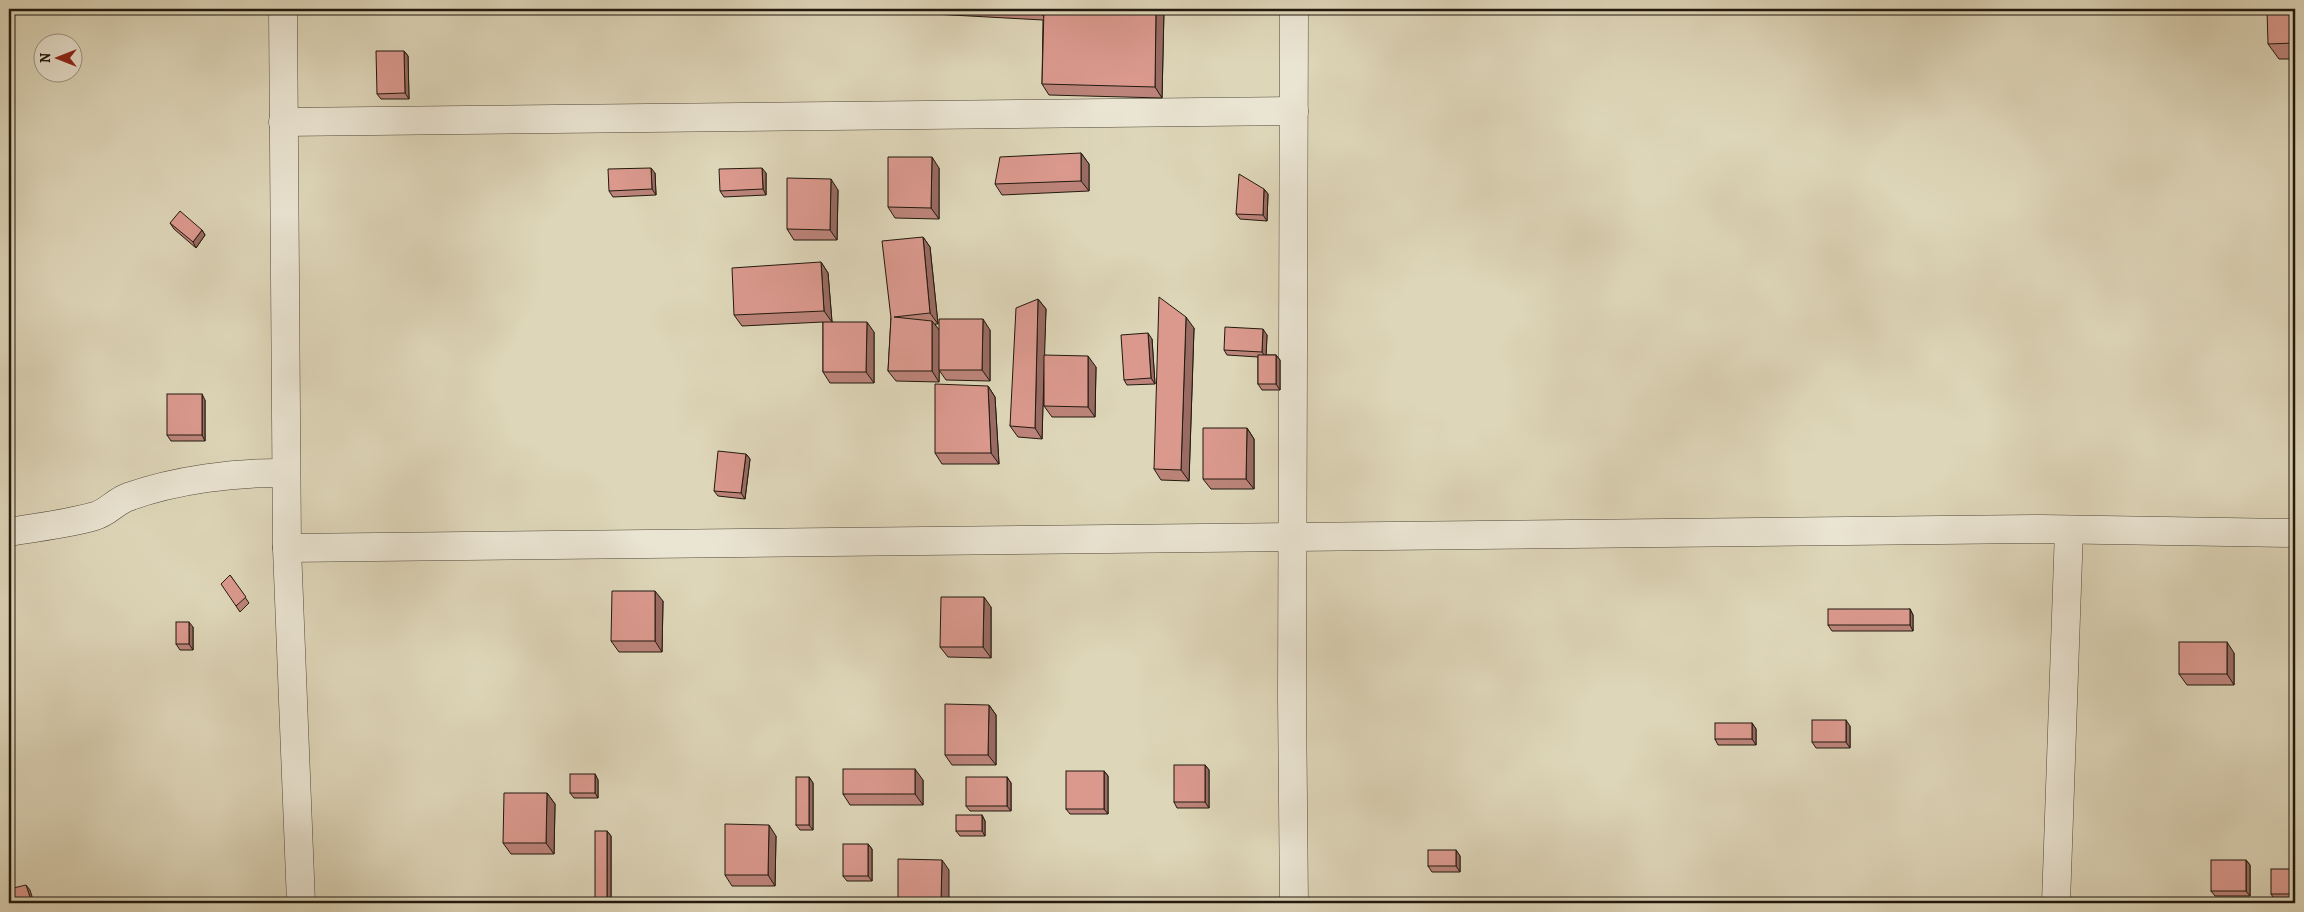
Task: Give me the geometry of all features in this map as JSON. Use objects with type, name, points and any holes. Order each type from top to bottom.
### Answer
[{"type":"street","points":[[283,9],[282,122],[287,548],[301,903]]},
{"type":"street","points":[[1294,9],[1292,538],[1294,903]]},
{"type":"street","points":[[282,122],[1294,110]]},
{"type":"street","points":[[9,532],[97,516],[125,498],[145,491],[227,475],[253,472],[286,473]]},
{"type":"street","points":[[2056,903],[2069,530]]},
{"type":"street","points":[[287,548],[2069,530],[2295,533]]},
{"type":"building","points":[[1044,9],[1156,9],[1155,87],[1042,84]]},
{"type":"building","points":[[2267,9],[2295,9],[2295,43],[2268,44]]},
{"type":"building","points":[[376,51],[404,51],[405,93],[377,94]]},
{"type":"building","points":[[1081,153],[1081,181],[995,184],[1000,157]]},
{"type":"building","points":[[888,157],[932,157],[931,208],[888,207]]},
{"type":"building","points":[[651,168],[652,189],[609,191],[608,169]]},
{"type":"building","points":[[762,168],[763,189],[720,191],[719,169]]},
{"type":"building","points":[[1239,174],[1264,189],[1263,215],[1236,214]]},
{"type":"building","points":[[787,178],[831,179],[830,230],[787,229]]},
{"type":"building","points":[[180,211],[202,230],[193,242],[170,223]]},
{"type":"building","points":[[923,237],[930,313],[894,317],[932,321],[932,371],[888,371],[891,318],[882,241]]},
{"type":"building","points":[[821,262],[824,311],[734,315],[732,268]]},
{"type":"building","points":[[1159,297],[1186,317],[1181,470],[1154,469]]},
{"type":"building","points":[[1038,299],[1035,428],[1010,426],[1016,308]]},
{"type":"building","points":[[939,319],[983,319],[982,370],[939,370]]},
{"type":"building","points":[[823,322],[867,322],[866,372],[823,372]]},
{"type":"building","points":[[1225,327],[1263,329],[1262,352],[1224,350]]},
{"type":"building","points":[[1148,333],[1151,378],[1124,380],[1121,335]]},
{"type":"building","points":[[1044,355],[1088,356],[1088,407],[1044,406]]},
{"type":"building","points":[[1258,355],[1276,355],[1276,384],[1258,384]]},
{"type":"building","points":[[935,384],[988,386],[991,453],[935,453]]},
{"type":"building","points":[[167,394],[202,394],[202,435],[167,435]]},
{"type":"building","points":[[1203,428],[1247,428],[1246,479],[1203,479]]},
{"type":"building","points":[[718,451],[746,454],[741,493],[714,491]]},
{"type":"building","points":[[230,575],[246,597],[236,606],[221,584]]},
{"type":"building","points":[[612,591],[655,591],[655,641],[611,641]]},
{"type":"building","points":[[941,597],[984,597],[983,647],[940,647]]},
{"type":"building","points":[[1828,609],[1910,609],[1910,625],[1828,625]]},
{"type":"building","points":[[176,622],[189,622],[189,644],[176,644]]},
{"type":"building","points":[[2179,642],[2227,642],[2227,674],[2179,674]]},
{"type":"building","points":[[945,704],[989,705],[988,755],[945,755]]},
{"type":"building","points":[[1812,720],[1846,720],[1846,742],[1812,742]]},
{"type":"building","points":[[1715,723],[1752,723],[1752,739],[1715,739]]},
{"type":"building","points":[[1174,765],[1205,765],[1205,802],[1174,802]]},
{"type":"building","points":[[843,769],[915,769],[915,794],[843,794]]},
{"type":"building","points":[[1066,771],[1104,771],[1104,809],[1066,809]]},
{"type":"building","points":[[570,774],[595,774],[595,793],[570,793]]},
{"type":"building","points":[[796,777],[809,777],[809,825],[796,825]]},
{"type":"building","points":[[966,777],[1007,777],[1007,806],[966,806]]},
{"type":"building","points":[[504,793],[547,793],[546,843],[503,843]]},
{"type":"building","points":[[956,815],[982,815],[982,831],[956,831]]},
{"type":"building","points":[[725,824],[769,825],[768,875],[725,875]]},
{"type":"building","points":[[595,831],[607,831],[607,900],[595,900]]},
{"type":"building","points":[[843,844],[868,844],[868,876],[843,876]]},
{"type":"building","points":[[1428,850],[1456,850],[1456,866],[1428,866]]},
{"type":"building","points":[[898,859],[942,860],[941,903],[898,903]]},
{"type":"building","points":[[2211,860],[2246,860],[2246,891],[2211,891]]},
{"type":"building","points":[[2271,869],[2295,869],[2295,894],[2271,894]]},
{"type":"building","points":[[26,885],[32,903],[9,903],[9,889]]}]
